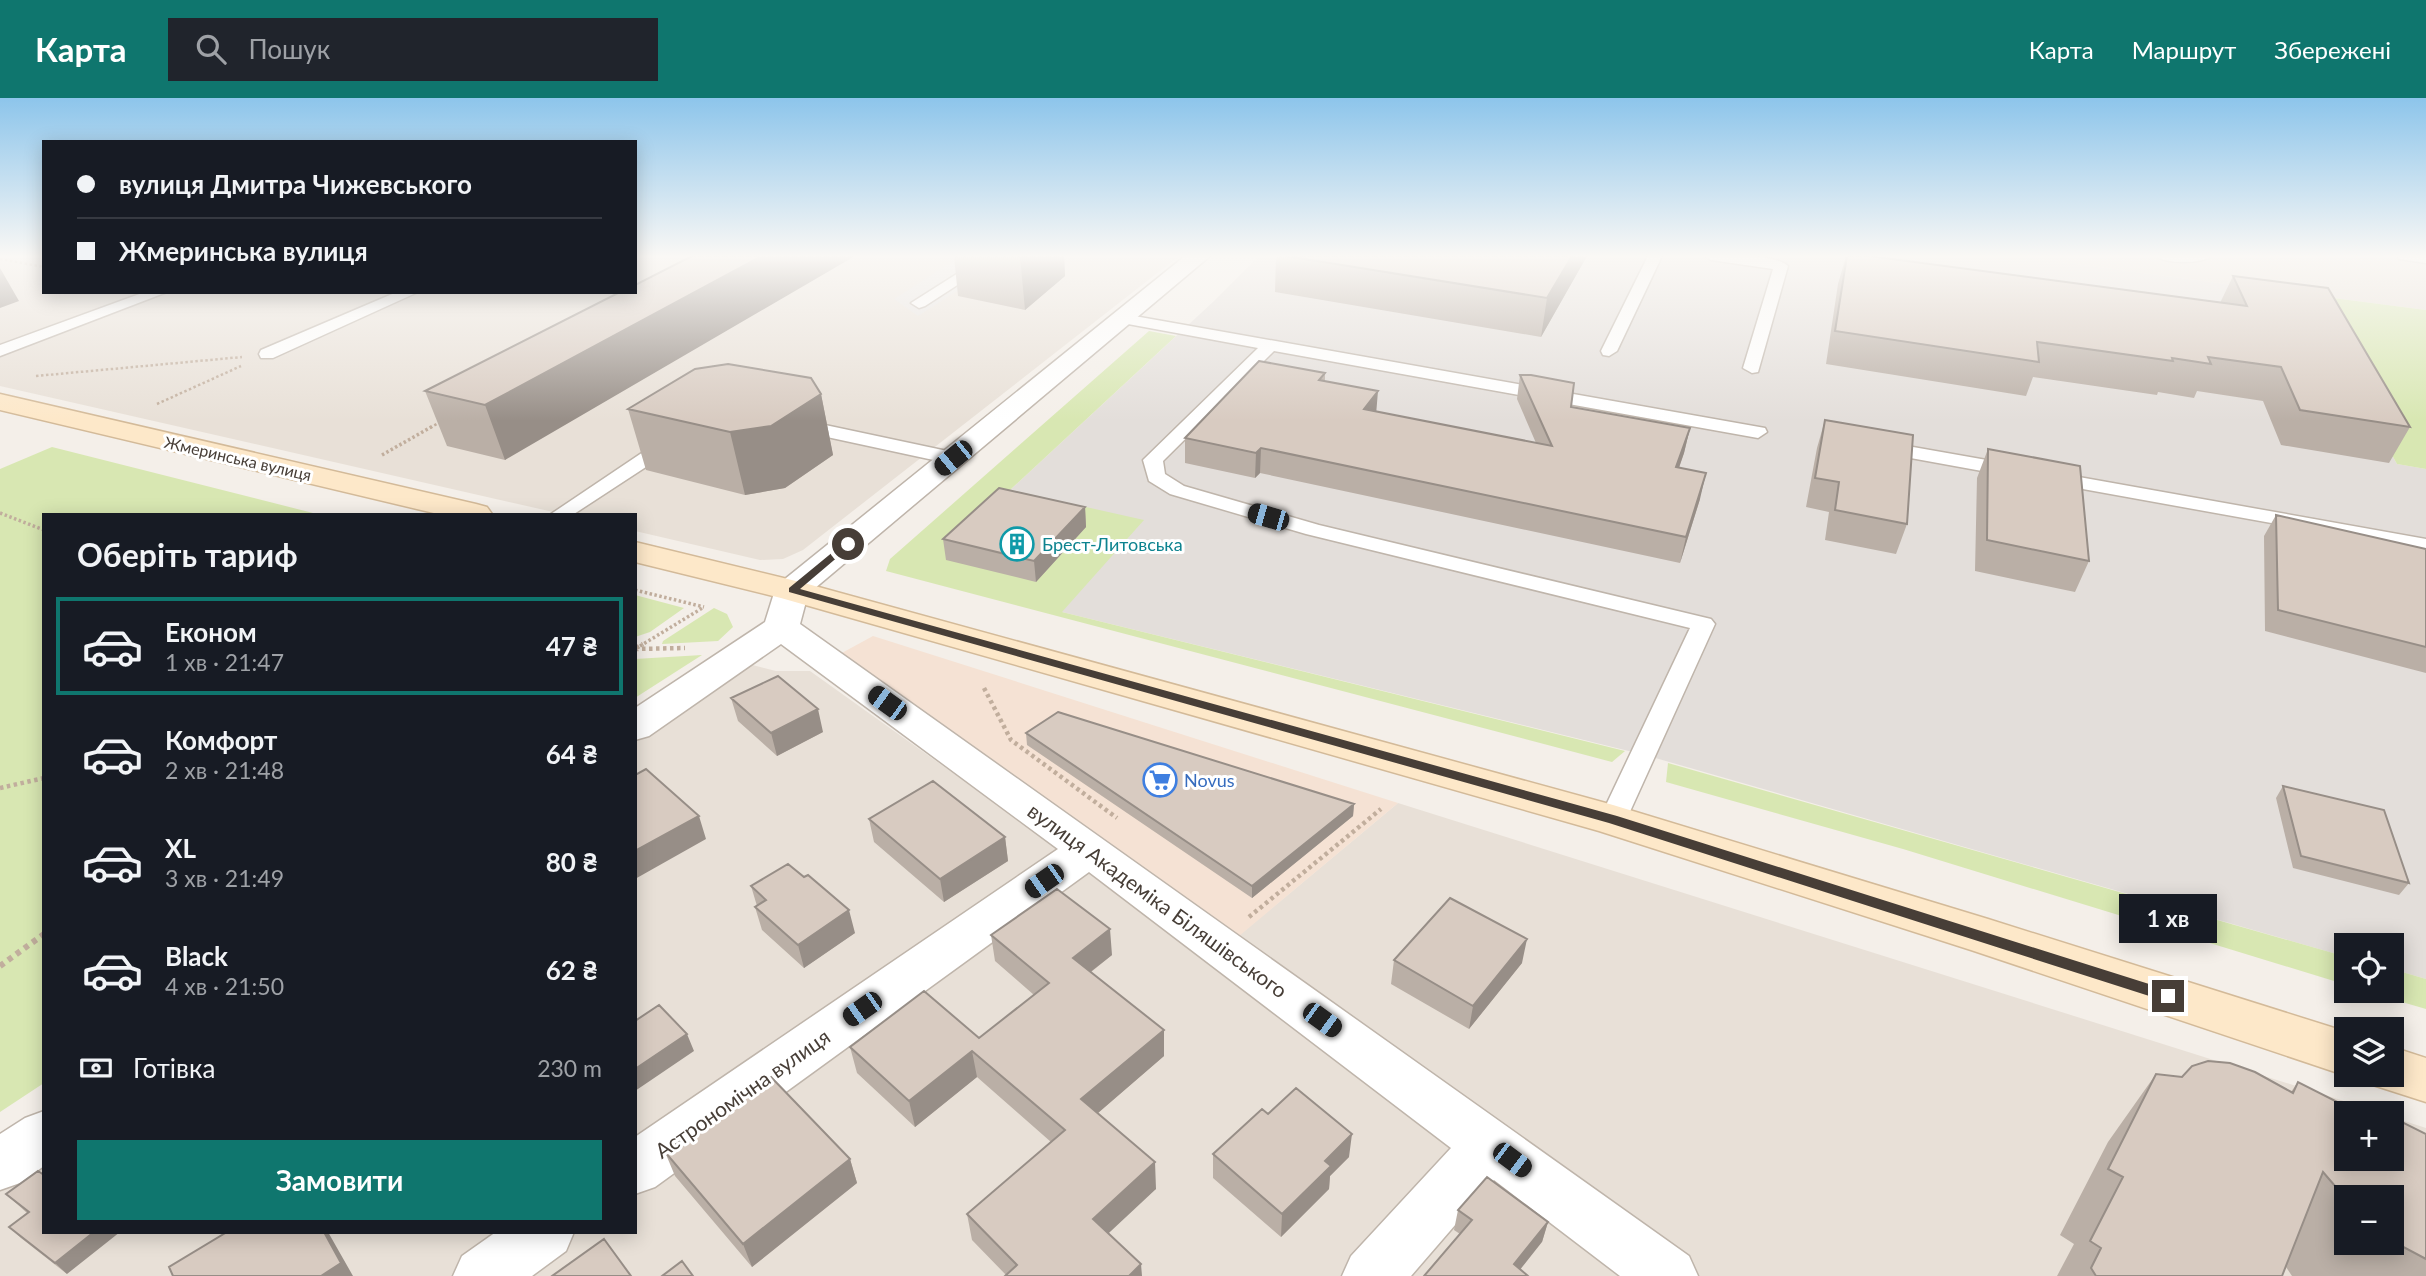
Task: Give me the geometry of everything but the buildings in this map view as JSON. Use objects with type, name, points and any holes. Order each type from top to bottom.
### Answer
[{"type":"main road","name":"Жмеринська вулиця","points":[[0,402],[472,513]]},
{"type":"main road","points":[[637,553],[787,608],[1613,820],[1988,937],[2334,1050]]},
{"type":"main road","points":[[2404,1073],[2426,1080]]},
{"type":"street","points":[[637,725],[787,608],[953,458],[1132,311]]},
{"type":"street","name":"вулиця Академіка Біляшівського","points":[[787,608],[1104,835],[1235,923],[1490,1144],[1668,1276]]},
{"type":"street","name":"Астрономічна вулиця","points":[[637,1168],[1104,835]]},
{"type":"street","points":[[0,1165],[42,1136]]},
{"type":"street","points":[[1373,1276],[1490,1144]]},
{"type":"street","points":[[483,1276],[542,1234]]},
{"type":"lane","points":[[0,351],[109,311]]},
{"type":"lane","points":[[267,354],[367,311]]},
{"type":"lane","points":[[1609,351],[1629,311]]},
{"type":"lane","points":[[1752,368],[1769,311]]},
{"type":"lane","points":[[1123,318],[1758,432]]},
{"type":"lane","points":[[1272,344],[1153,460],[1156,477],[1177,490],[1313,530],[1703,624],[1613,820]]},
{"type":"lane","points":[[776,420],[953,458]]},
{"type":"lane","points":[[563,513],[687,432]]},
{"type":"lane","points":[[1866,444],[2426,545]]},
{"type":"path","points":[[36,376],[267,354]]},
{"type":"path","points":[[157,404],[267,354]]},
{"type":"path","points":[[382,455],[446,419]]},
{"type":"path","points":[[0,513],[42,529]]},
{"type":"path","points":[[637,590],[704,607],[637,648]]},
{"type":"path","points":[[637,649],[696,648]]},
{"type":"path","points":[[984,688],[1011,740],[1104,835]]},
{"type":"path","points":[[0,788],[42,778]]},
{"type":"path","points":[[1235,923],[1381,809]]},
{"type":"path","points":[[0,966],[42,935]]},
{"type":"shaded area","points":[[0,311],[1109,311],[803,550],[783,559],[760,560],[637,531],[637,513],[558,513],[0,386]]},
{"type":"shaded area","points":[[911,311],[926,311],[918,316]]},
{"type":"shaded area","points":[[1203,311],[2311,311],[2397,464],[2426,469],[2426,979],[2404,973],[2404,933],[2334,933],[2334,953],[1645,755],[1062,612],[1009,491]]},
{"type":"shaded area","points":[[873,636],[1398,803],[1239,936],[840,654]]},
{"type":"shaded area","points":[[741,662],[776,671],[810,671],[1212,958],[1398,803],[2344,1101],[2334,1101],[2334,1171],[2404,1171],[2404,1121],[2426,1128],[2426,1276],[0,1276],[0,1189],[42,1159],[42,1234],[637,1234],[637,737]]},
{"type":"green space","points":[[2311,311],[2426,311],[2426,469],[2397,464]]},
{"type":"green space","points":[[1149,331],[1176,336],[1010,490],[1144,520],[1062,612],[1625,751],[1612,762],[886,571],[890,559]]},
{"type":"green space","points":[[52,447],[313,513],[42,513],[42,1084],[0,1112],[0,469]]},
{"type":"green space","points":[[637,596],[684,608],[650,632],[637,636]]},
{"type":"green space","points":[[714,608],[727,614],[733,627],[718,641],[662,644],[663,641]]},
{"type":"green space","points":[[702,655],[637,697],[637,659]]},
{"type":"green space","points":[[1668,763],[2334,953],[2334,981],[1903,849],[1666,782]]},
{"type":"green space","points":[[2404,973],[2426,979],[2426,1009],[2404,1003]]},
{"type":"place","name":"Брест-Литовська","points":[[1017,544]]},
{"type":"place","name":"Novus","points":[[1160,780]]},
{"type":"route","points":[[848,544],[792,590],[1532,796],[1802,878],[2168,996]]}]
